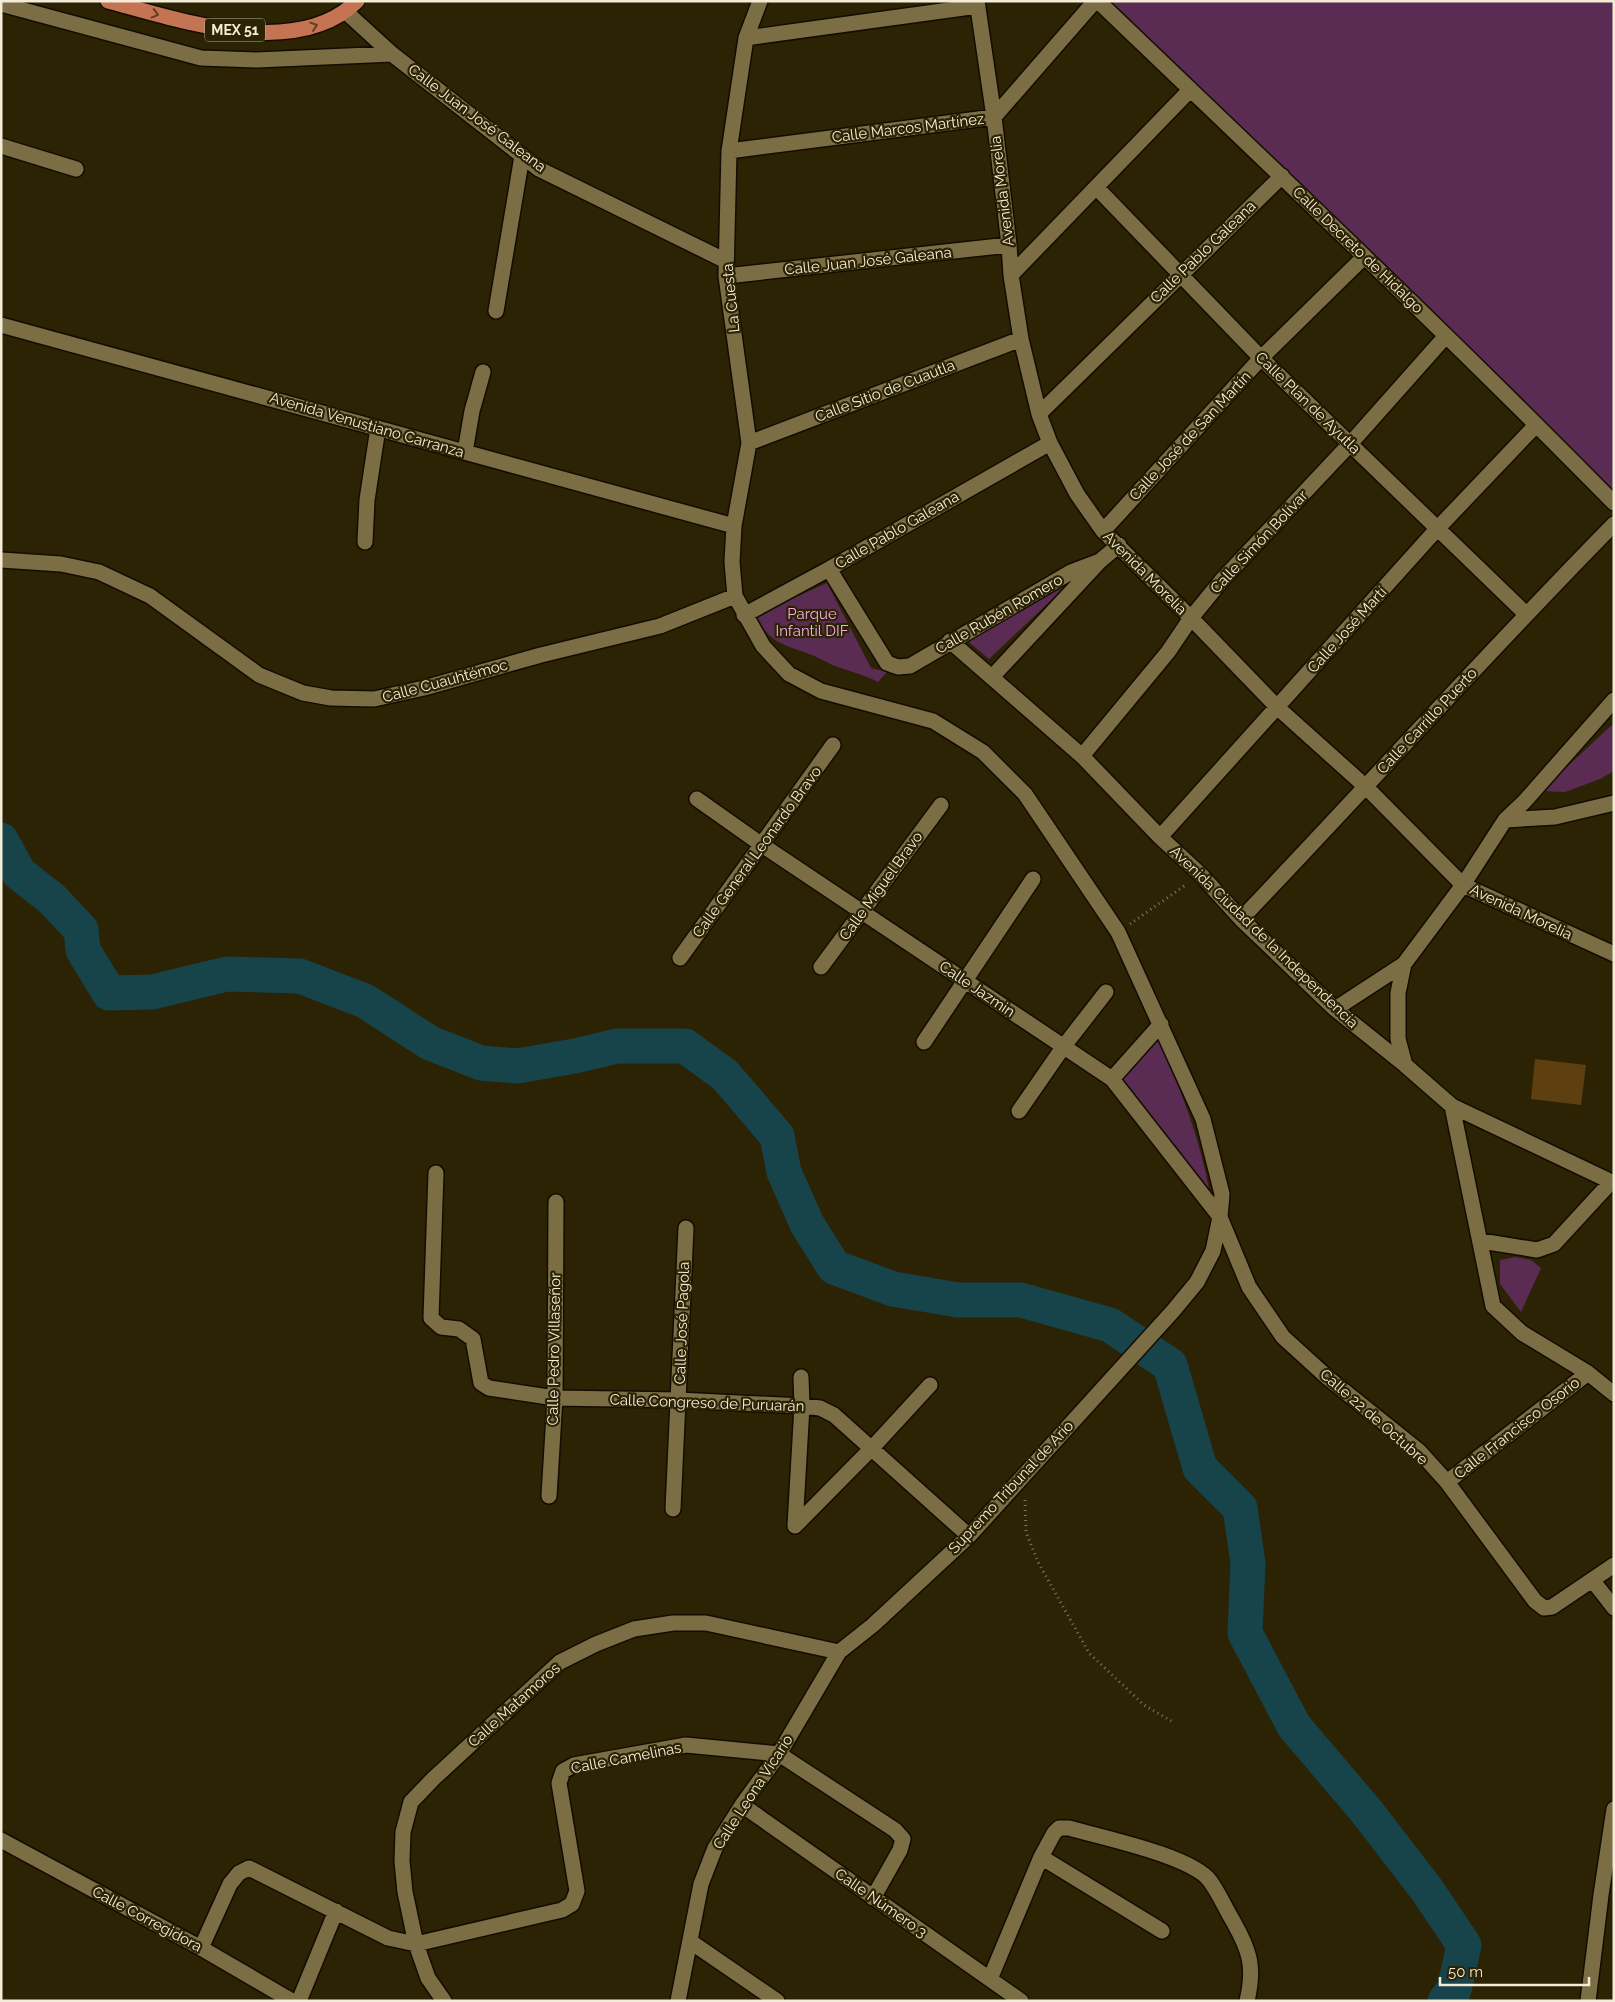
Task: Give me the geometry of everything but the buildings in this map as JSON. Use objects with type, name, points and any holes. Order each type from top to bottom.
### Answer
[{"type":"main road","name":"MEX 51","points":[[108,1],[203,26],[260,33],[312,28],[352,6]]},
{"type":"street","name":"La Cuesta","points":[[735,596],[732,562],[734,526],[749,443],[726,269],[729,151],[746,38],[760,1]]},
{"type":"street","name":"Calle Decreto de Hidalgo","points":[[1096,1],[1282,176],[1536,424],[1614,503]]},
{"type":"street","name":"Calle Marcos Martínez","points":[[729,151],[994,117],[1096,1]]},
{"type":"street","points":[[746,38],[977,3]]},
{"type":"street","name":"Avenida Morelia","points":[[977,3],[994,117],[1010,245],[1011,275],[1021,338],[1039,414],[1050,443],[1077,494],[1103,531],[1119,545],[1278,708],[1366,787],[1463,885],[1614,954]]},
{"type":"street","points":[[1,4],[201,58],[257,60],[392,54]]},
{"type":"street","name":"Calle Juan José Galeana","points":[[352,6],[392,54],[539,169],[726,269],[1010,245]]},
{"type":"street","points":[[1011,275],[1190,90]]},
{"type":"street","points":[[1,146],[76,170]]},
{"type":"street","points":[[496,311],[522,156]]},
{"type":"street","name":"Calle Pablo Galeana","points":[[1039,414],[1282,176]]},
{"type":"street","name":"Calle Plan de Ayutla","points":[[1096,186],[1261,358],[1526,614]]},
{"type":"street","name":"Calle José de San Martín","points":[[1103,531],[1261,358],[1364,258]]},
{"type":"street","name":"Avenida Venustiano Carranza","points":[[1,325],[734,526]]},
{"type":"street","name":"Calle Simón Bolívar","points":[[1082,756],[1168,652],[1191,618],[1222,580],[1350,444],[1446,337]]},
{"type":"street","name":"Calle Sitio de Cuautla","points":[[749,443],[1021,338]]},
{"type":"street","points":[[465,452],[472,411],[483,372]]},
{"type":"street","name":"Calle José Martí","points":[[1160,837],[1437,529],[1536,424]]},
{"type":"street","points":[[365,542],[367,500],[378,428]]},
{"type":"street","name":"Calle Pablo Galeana","points":[[744,615],[829,569],[1050,443]]},
{"type":"street","name":"Calle Carrillo Puerto","points":[[1240,919],[1366,787],[1526,614],[1614,524]]},
{"type":"street","points":[[992,677],[1100,561],[1119,545]]},
{"type":"street","name":"Calle Cuauhtémoc","points":[[1,560],[61,564],[99,572],[150,596],[258,675],[303,693],[331,698],[374,699],[424,688],[541,655],[660,626],[735,596]]},
{"type":"street","name":"Calle Rubén Romero","points":[[829,569],[887,662],[898,668],[910,666],[1070,572],[1100,561]]},
{"type":"street","name":"Supremo Tribunal de Ario","points":[[735,596],[763,646],[789,674],[821,691],[933,721],[983,752],[1025,794],[1118,932],[1204,1119],[1222,1194],[1220,1217],[1213,1251],[1197,1282],[1173,1311],[969,1536],[873,1625],[839,1652]]},
{"type":"street","name":"Avenida Ciudad de la Independencia","points":[[950,641],[1082,756],[1160,837],[1201,875],[1240,919],[1335,1009],[1405,1065],[1452,1106],[1612,1182]]},
{"type":"street","points":[[1335,1009],[1404,964],[1463,885],[1505,820],[1524,802],[1614,700]]},
{"type":"street","name":"Calle General Leonardo Bravo","points":[[680,958],[834,745]]},
{"type":"street","name":"Calle Jazmin","points":[[697,799],[762,845],[1112,1078],[1220,1217]]},
{"type":"street","points":[[1505,820],[1554,817],[1614,803]]},
{"type":"street","name":"Calle Miguel Bravo","points":[[821,967],[941,805]]},
{"type":"street","points":[[924,1042],[1033,879]]},
{"type":"street","points":[[1404,964],[1398,994],[1398,1039],[1405,1065]]},
{"type":"street","points":[[1019,1111],[1064,1046],[1106,992]]},
{"type":"street","points":[[1112,1078],[1161,1024]]},
{"type":"street","points":[[1452,1106],[1494,1306],[1522,1333],[1588,1373],[1614,1394]]},
{"type":"street","name":"Calle Congreso de Puruarán","points":[[436,1173],[431,1318],[441,1327],[459,1329],[473,1339],[481,1382],[489,1388],[555,1398],[678,1400],[820,1408],[834,1415],[969,1536]]},
{"type":"street","points":[[1481,1241],[1537,1250],[1554,1244],[1612,1182]]},
{"type":"street","name":"Calle Pedro Villaseñor","points":[[549,1496],[555,1398],[556,1202]]},
{"type":"street","name":"Calle 22 de Octubre","points":[[1220,1217],[1249,1287],[1283,1336],[1328,1378],[1419,1451],[1447,1482],[1535,1601],[1544,1608],[1552,1607],[1592,1581]]},
{"type":"street","name":"Calle José Pagola","points":[[673,1509],[686,1228]]},
{"type":"street","name":"Calle Francisco Osorio","points":[[1447,1482],[1588,1373]]},
{"type":"street","points":[[801,1377],[802,1406],[794,1526],[872,1448],[930,1385]]},
{"type":"street","points":[[1614,1565],[1592,1581],[1614,1608]]},
{"type":"street","name":"Calle Matamoros","points":[[416,1944],[405,1892],[402,1861],[403,1832],[411,1802],[433,1779],[560,1662],[596,1644],[634,1629],[673,1624],[706,1624],[839,1652]]},
{"type":"street","name":"Calle Leona Vicario","points":[[678,2001],[701,1884],[715,1848],[742,1805],[779,1754],[839,1652]]},
{"type":"street","name":"Calle Camelinas","points":[[416,1944],[562,1910],[572,1904],[576,1891],[559,1783],[562,1771],[574,1765],[686,1745],[779,1754]]},
{"type":"street","points":[[779,1754],[895,1830],[903,1839],[900,1850],[873,1898]]},
{"type":"street","name":"Calle Número 3","points":[[742,1805],[1022,2001]]},
{"type":"street","points":[[1588,2001],[1607,1896],[1614,1808]]},
{"type":"street","points":[[990,1979],[1041,1857],[1054,1833],[1059,1828],[1069,1828],[1175,1860],[1200,1871],[1210,1881],[1245,1943],[1251,1962],[1252,1982],[1247,2001]]},
{"type":"street","name":"Calle Corregidora","points":[[1,1840],[201,1948],[292,2001]]},
{"type":"street","points":[[1041,1857],[1162,1931]]},
{"type":"street","points":[[201,1948],[230,1884],[239,1873],[250,1868],[388,1938],[416,1944],[428,1978],[444,2001]]},
{"type":"street","points":[[299,2001],[336,1911]]},
{"type":"street","points":[[691,1942],[777,2001]]},
{"type":"path","points":[[1118,932],[1201,875]]},
{"type":"path","points":[[1027,1472],[1031,1487],[1024,1503],[1026,1532],[1038,1562],[1089,1653],[1144,1705],[1173,1722]]},
{"type":"green space","points":[[1105,1],[1614,1],[1614,498]]},
{"type":"green space","points":[[1085,568],[989,659],[964,638]]},
{"type":"green space","name":"Parque Infantil DIF","points":[[827,583],[871,668],[887,672],[878,682],[784,645],[771,637],[760,624],[756,615]]},
{"type":"green space","points":[[1614,723],[1614,771],[1600,779],[1565,792],[1541,791]]},
{"type":"green space","points":[[1157,1038],[1189,1114],[1201,1153],[1210,1194],[1120,1075]]},
{"type":"green space","points":[[1515,1257],[1531,1260],[1541,1268],[1521,1312],[1500,1284],[1500,1260]]},
{"type":"waterway","points":[[1,840],[19,873],[52,899],[81,930],[83,950],[109,993],[152,992],[227,974],[300,976],[365,1001],[430,1043],[481,1063],[517,1066],[575,1056],[617,1046],[685,1046],[725,1075],[777,1136],[784,1172],[807,1224],[834,1267],[893,1289],[958,1300],[1021,1300],[1110,1325],[1170,1365],[1200,1468],[1240,1508],[1248,1563],[1245,1633],[1294,1726],[1367,1812],[1427,1890],[1464,1945],[1454,1990],[1445,2001]]}]
